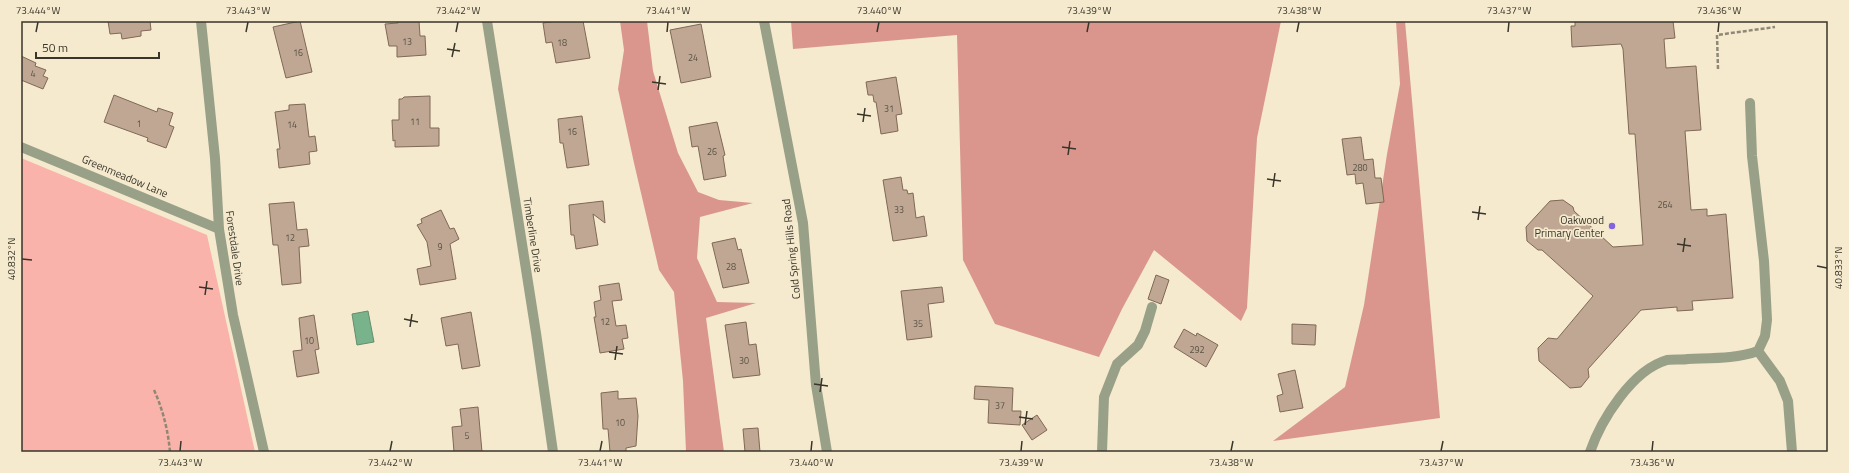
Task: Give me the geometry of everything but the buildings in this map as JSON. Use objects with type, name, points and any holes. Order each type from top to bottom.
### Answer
[{"type":"street","name":"Forestdale Drive","points":[[201,21],[215,158],[219,228],[233,315],[264,452]]},
{"type":"street","name":"Timberline Drive","points":[[488,21],[553,452]]},
{"type":"street","name":"Cold Spring Hills Road","points":[[764,21],[803,222],[816,385],[827,452]]},
{"type":"street","points":[[1590,452],[1611,408],[1628,388],[1645,372],[1667,360],[1744,356],[1758,351],[1765,336],[1767,320],[1764,261],[1752,156],[1750,104]]},
{"type":"street","name":"Greenmeadow Lane","points":[[21,147],[219,228]]},
{"type":"street","points":[[1102,452],[1104,397],[1117,364],[1138,344],[1145,331],[1152,307]]},
{"type":"street","points":[[1758,351],[1780,381],[1788,401],[1792,452]]},
{"type":"path","points":[[1718,69],[1717,35],[1775,27]]},
{"type":"path","points":[[154,390],[168,428],[170,452]]},
{"type":"shaded area","points":[[620,21],[647,21],[653,71],[678,153],[698,192],[719,200],[753,203],[700,217],[697,258],[717,302],[756,303],[706,318],[724,452],[686,452],[683,381],[674,292],[659,270],[618,89],[624,50]]},
{"type":"shaded area","points":[[791,21],[1281,21],[1257,138],[1247,308],[1241,321],[1154,250],[1122,309],[1099,357],[995,324],[963,260],[957,35],[793,49]]},
{"type":"shaded area","points":[[1396,21],[1405,21],[1440,418],[1273,441],[1345,387],[1364,305],[1387,154],[1400,84]]},
{"type":"shaded area","points":[[21,158],[207,235],[255,452],[21,452]]},
{"type":"shaded area","points":[[368,311],[374,342],[357,345],[352,314]]},
{"type":"place","name":"Oakwood Primary Center","points":[[1612,226]]}]
